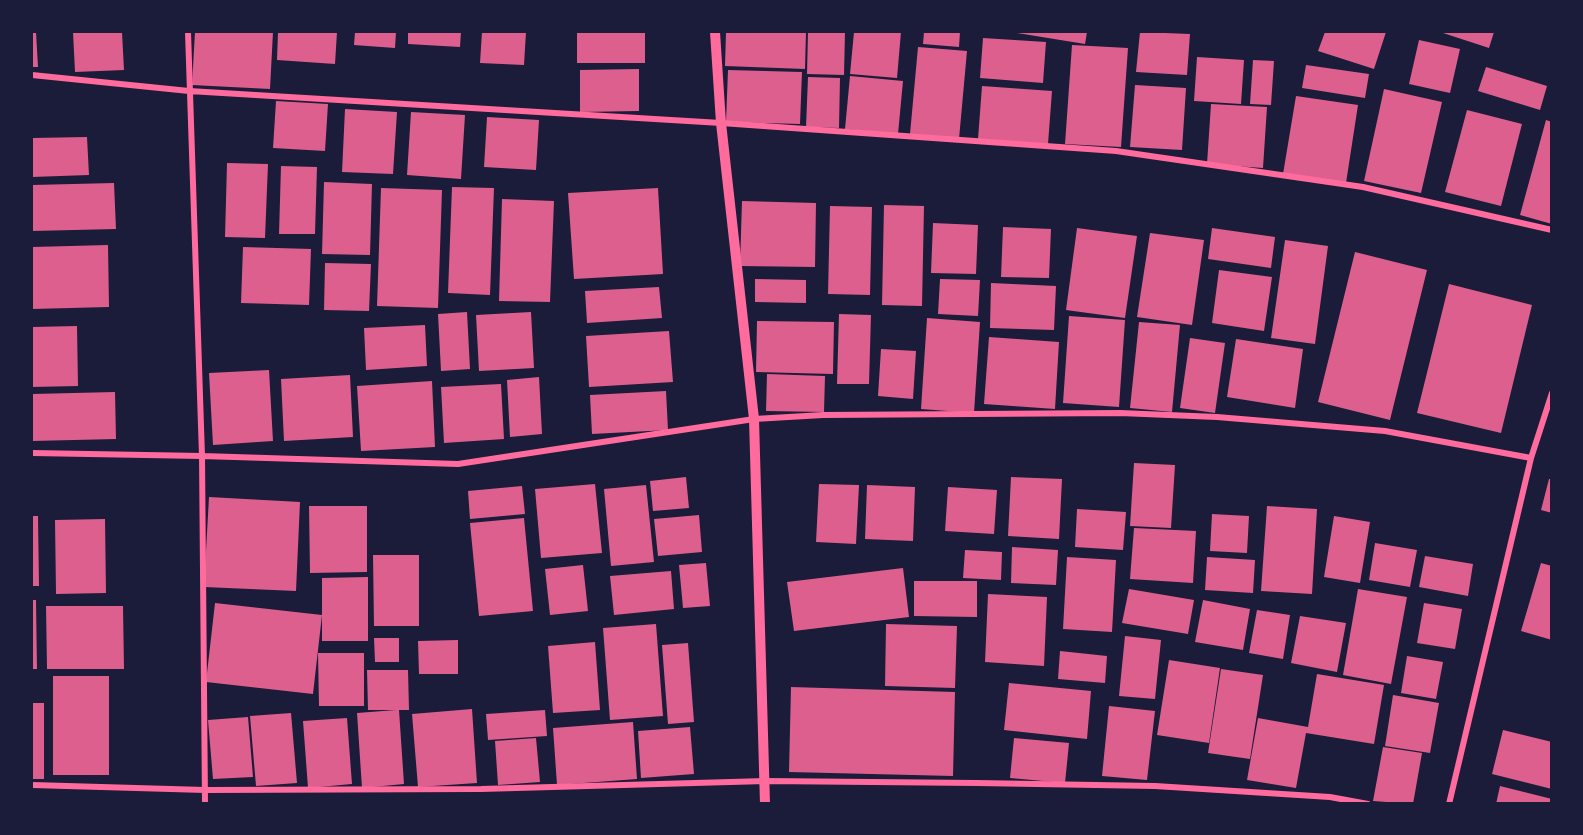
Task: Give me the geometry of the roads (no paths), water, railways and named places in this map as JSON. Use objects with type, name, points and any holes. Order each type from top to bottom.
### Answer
[{"type":"street","points":[[188,32],[202,456],[205,804]]},
{"type":"street","points":[[715,32],[721,123],[754,419],[765,804]]},
{"type":"street","points":[[32,75],[189,91],[721,123],[1116,151],[1363,187],[1551,230]]},
{"type":"street","points":[[1449,804],[1531,458],[1551,393]]},
{"type":"street","points":[[32,453],[458,464],[754,419],[823,416],[1120,413],[1217,417],[1385,431],[1531,458]]},
{"type":"street","points":[[32,785],[205,790],[482,789],[765,781],[1155,786],[1330,797],[1368,804]]}]
